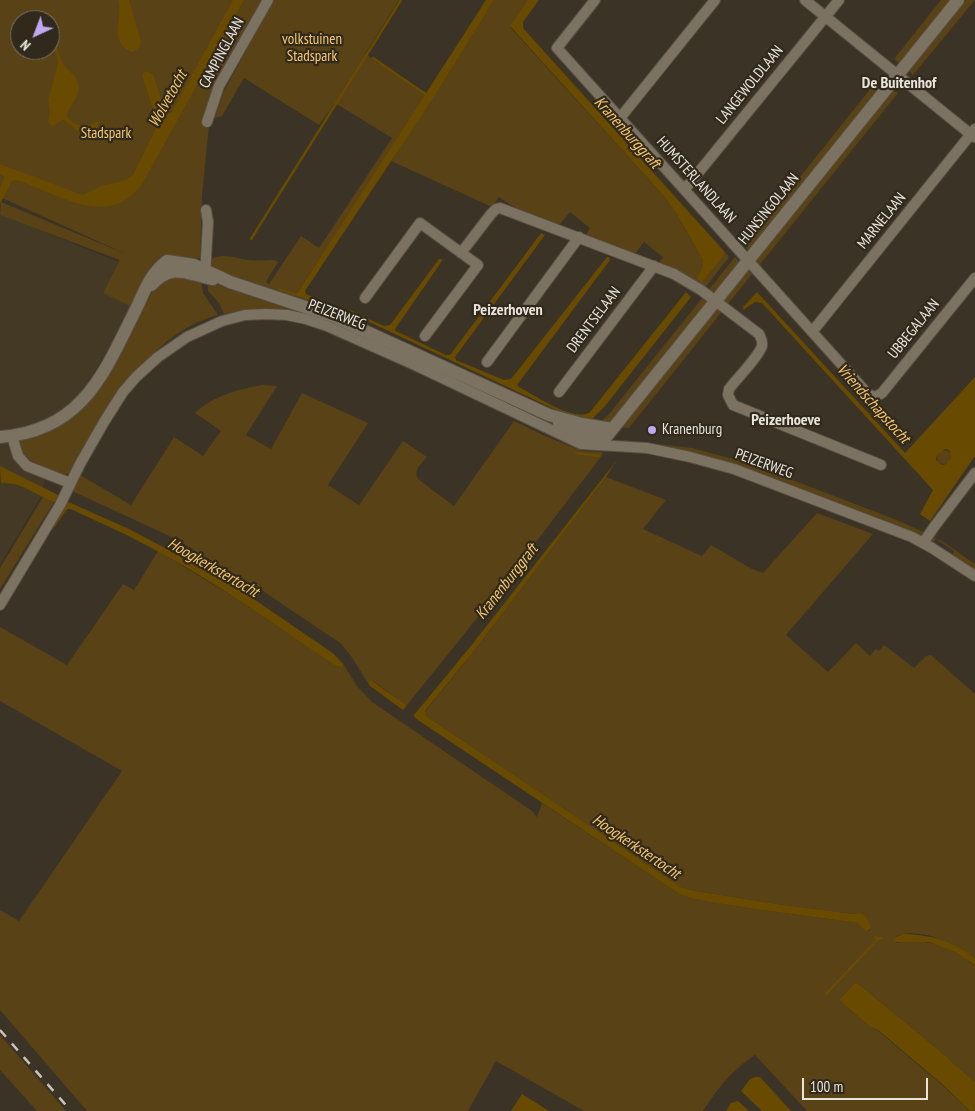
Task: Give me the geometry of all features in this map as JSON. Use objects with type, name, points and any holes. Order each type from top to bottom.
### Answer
[{"type":"street","name":"CAMPINGLAAN","points":[[207,122],[219,86],[268,0]]},
{"type":"street","name":"HUMSTERLANDLAAN","points":[[595,0],[557,48],[868,394],[875,397]]},
{"type":"street","points":[[620,118],[715,0]]},
{"type":"street","points":[[804,0],[974,134]]},
{"type":"street","name":"LANGEWOLDLAAN","points":[[685,189],[839,0]]},
{"type":"street","name":"HUNSINGOLAAN","points":[[609,433],[958,0]]},
{"type":"street","name":"MARNELAAN","points":[[812,332],[974,134]]},
{"type":"street","points":[[461,253],[496,209],[506,210],[580,237],[674,274],[690,283],[760,334],[762,345],[758,353],[729,389],[728,395],[733,405],[881,465]]},
{"type":"street","points":[[205,273],[208,222],[206,210]]},
{"type":"street","points":[[365,298],[420,223],[478,265],[425,336]]},
{"type":"street","points":[[487,362],[580,237]]},
{"type":"street","name":"PEIZERWEG","points":[[70,483],[27,466],[18,456],[6,436],[31,432],[67,415],[86,396],[111,357],[152,275],[168,261],[186,262],[205,273],[332,316],[508,402],[580,444],[661,450],[734,469],[898,531],[924,543],[975,576]]},
{"type":"street","name":"DRENTSELAAN","points":[[559,392],[654,266]]},
{"type":"street","name":"UBBEGALAAN","points":[[875,397],[882,394],[975,278]]},
{"type":"street","name":"PEIZERWEG","points":[[0,605],[62,501],[70,483],[118,400],[129,385],[158,357],[187,337],[222,321],[266,314],[287,315],[306,319],[508,402],[549,415],[565,427],[576,432],[589,436],[609,433]]},
{"type":"street","points":[[924,543],[975,472]]},
{"type":"shaded area","points":[[118,0],[129,0],[141,41],[138,48],[132,52],[124,48],[118,36]]},
{"type":"shaded area","points":[[233,0],[244,0],[141,186],[129,197],[117,204],[104,207],[91,206],[64,199],[15,180],[12,181],[0,204],[0,187],[5,177],[0,174],[0,164],[83,195],[104,185],[123,181],[133,175],[157,126],[142,75],[145,71],[153,74],[165,112],[167,114],[171,113]]},
{"type":"shaded area","points":[[486,0],[494,0],[435,95],[305,291],[306,294],[338,308],[279,290],[279,288],[298,292]]},
{"type":"shaded area","points":[[528,0],[539,0],[523,22],[523,28],[724,251],[724,255],[702,282],[697,278],[703,266],[703,260],[676,213],[662,194],[510,26]]},
{"type":"shaded area","points":[[60,56],[63,64],[75,77],[79,85],[79,90],[67,117],[81,126],[93,124],[97,121],[100,122],[97,128],[89,133],[76,130],[64,120],[54,126],[48,123],[50,112],[48,100]]},
{"type":"shaded area","points":[[0,214],[148,274],[114,341],[83,390],[51,448],[42,495],[0,564]]},
{"type":"shaded area","points":[[541,233],[545,235],[455,357],[456,360],[504,380],[511,379],[607,257],[609,257],[610,260],[517,385],[554,407],[574,414],[590,412],[686,292],[691,297],[605,406],[591,420],[567,415],[348,312],[350,310],[384,326],[390,325],[439,259],[442,259],[395,329],[446,355],[450,355]]},
{"type":"shaded area","points":[[757,292],[905,453],[975,377],[975,456],[930,521],[920,514],[933,490],[762,303],[755,302],[743,310],[743,307]],"holes":[[[945,449],[949,450],[951,458],[946,464],[942,465],[936,460],[937,455]]]},
{"type":"shaded area","points":[[617,460],[474,651],[425,711],[426,716],[681,887],[777,904],[854,914],[861,913],[869,922],[871,929],[866,931],[858,923],[747,908],[679,894],[415,718],[414,715]]},
{"type":"shaded area","points":[[0,466],[62,497],[58,503],[18,485],[1,483]]},
{"type":"shaded area","points":[[66,501],[129,529],[210,572],[245,593],[334,654],[344,665],[342,667],[334,665],[203,577],[114,529],[71,509],[67,509],[53,528]]},
{"type":"shaded area","points":[[370,681],[407,705],[403,710],[370,686],[368,683]]},
{"type":"shaded area","points":[[903,934],[932,937],[949,943],[975,958],[975,965],[955,952],[929,942],[894,942],[894,938]]},
{"type":"shaded area","points":[[856,982],[975,1082],[975,1111],[970,1111],[942,1084],[839,1000]]},
{"type":"shaded area","points":[[760,1077],[791,1111],[762,1111],[741,1091],[750,1079]]},
{"type":"shaded area","points":[[522,1094],[549,1111],[511,1111]]},
{"type":"shaded area","points":[[738,1101],[749,1111],[726,1111],[731,1103]]},
{"type":"green space","name":"Stadspark","points":[[0,0],[399,0],[365,54],[427,93],[298,292],[280,288],[337,308],[335,313],[221,274],[211,267],[212,259],[220,256],[252,260],[274,260],[278,262],[266,282],[269,284],[301,236],[319,248],[392,138],[335,103],[319,125],[244,78],[222,116],[215,118],[224,91],[271,5],[211,104],[202,196],[200,258],[196,258],[195,268],[201,279],[203,293],[218,315],[192,325],[170,340],[150,358],[115,401],[73,471],[65,475],[30,460],[25,455],[19,441],[43,434],[65,422],[93,397],[101,387],[157,283],[139,288],[130,306],[103,293],[120,260],[0,215],[1,202],[126,254],[0,197]]},
{"type":"green space","points":[[490,0],[528,0],[510,27],[662,194],[676,213],[703,260],[703,266],[698,278],[724,255],[724,251],[729,257],[704,289],[658,264],[663,257],[644,242],[634,255],[585,236],[590,228],[570,212],[558,227],[520,211],[499,197],[492,207],[391,161],[492,3]]},
{"type":"green space","points":[[941,0],[952,0],[900,64],[894,59]]},
{"type":"green space","points":[[966,0],[975,0],[913,75],[908,70]]},
{"type":"green space","points":[[879,78],[885,82],[749,251],[745,246]]},
{"type":"green space","points":[[892,90],[898,93],[758,267],[754,262]]},
{"type":"green space","points":[[735,257],[739,262],[610,422],[598,424],[609,414]]},
{"type":"green space","points":[[747,270],[752,274],[629,428],[619,427]]},
{"type":"green space","points":[[207,280],[298,312],[261,308],[224,314],[219,303],[208,291]]},
{"type":"green space","points":[[263,385],[277,386],[246,435],[271,449],[302,393],[368,423],[328,485],[359,505],[403,441],[427,457],[417,470],[418,479],[454,506],[514,421],[582,451],[602,452],[603,454],[495,596],[407,705],[373,681],[368,683],[351,656],[340,643],[254,585],[178,540],[72,491],[80,475],[131,505],[174,437],[203,456],[221,431],[195,413],[210,402],[226,394]]},
{"type":"green space","points":[[624,440],[692,448],[748,463],[926,533],[922,537],[736,466],[623,443]]},
{"type":"green space","points":[[941,450],[947,450],[951,457],[947,464],[941,464],[937,460],[937,454]]},
{"type":"green space","points":[[606,477],[666,500],[643,529],[702,556],[711,545],[750,568],[763,573],[817,513],[873,534],[786,635],[828,672],[856,643],[870,656],[876,649],[879,651],[884,645],[914,668],[926,656],[931,655],[975,694],[975,958],[958,947],[924,934],[902,934],[894,938],[896,943],[914,941],[938,945],[962,956],[975,965],[975,1082],[856,982],[839,1000],[942,1085],[970,1111],[807,1111],[755,1055],[726,1080],[703,1111],[584,1111],[496,1061],[468,1111],[87,1111],[0,1010],[0,910],[19,921],[122,771],[0,701],[0,627],[67,665],[123,584],[134,590],[158,551],[237,599],[334,665],[342,667],[344,665],[357,686],[372,702],[532,811],[537,817],[542,803],[679,894],[747,908],[858,923],[869,931],[871,929],[867,919],[861,913],[854,914],[777,904],[681,887],[426,716],[425,712],[474,651]]},
{"type":"green space","points":[[43,497],[54,502],[0,589],[0,568]]},
{"type":"green space","points":[[930,535],[975,564],[975,572],[951,557],[954,551],[936,539],[932,544],[930,542]]},
{"type":"green space","points":[[0,1035],[66,1111],[37,1111],[0,1070]]},
{"type":"waterway","points":[[251,239],[401,0]]},
{"type":"waterway","points":[[373,58],[428,96]]},
{"type":"waterway","name":"Kranenburggraft","points":[[576,453],[599,456]]},
{"type":"waterway","name":"Hoogkerkstertocht","points":[[875,937],[878,939],[882,938]]},
{"type":"waterway","points":[[826,994],[878,939]]},
{"type":"railway","points":[[0,1030],[71,1111]]},
{"type":"place","name":"Kranenburg","points":[[652,430]]},
{"type":"district","name":"De Buitenhof","points":[[899,83]]},
{"type":"district","name":"Peizerhoven","points":[[508,310]]},
{"type":"district","name":"Peizerhoeve","points":[[786,420]]},
{"type":"park label","name":"volkstuinen Stadspark","points":[[312,48]]},
{"type":"water label","name":"Wolvetocht","points":[[168,99]]},
{"type":"water label","name":"Vriendschapstocht","points":[[873,404]]}]
